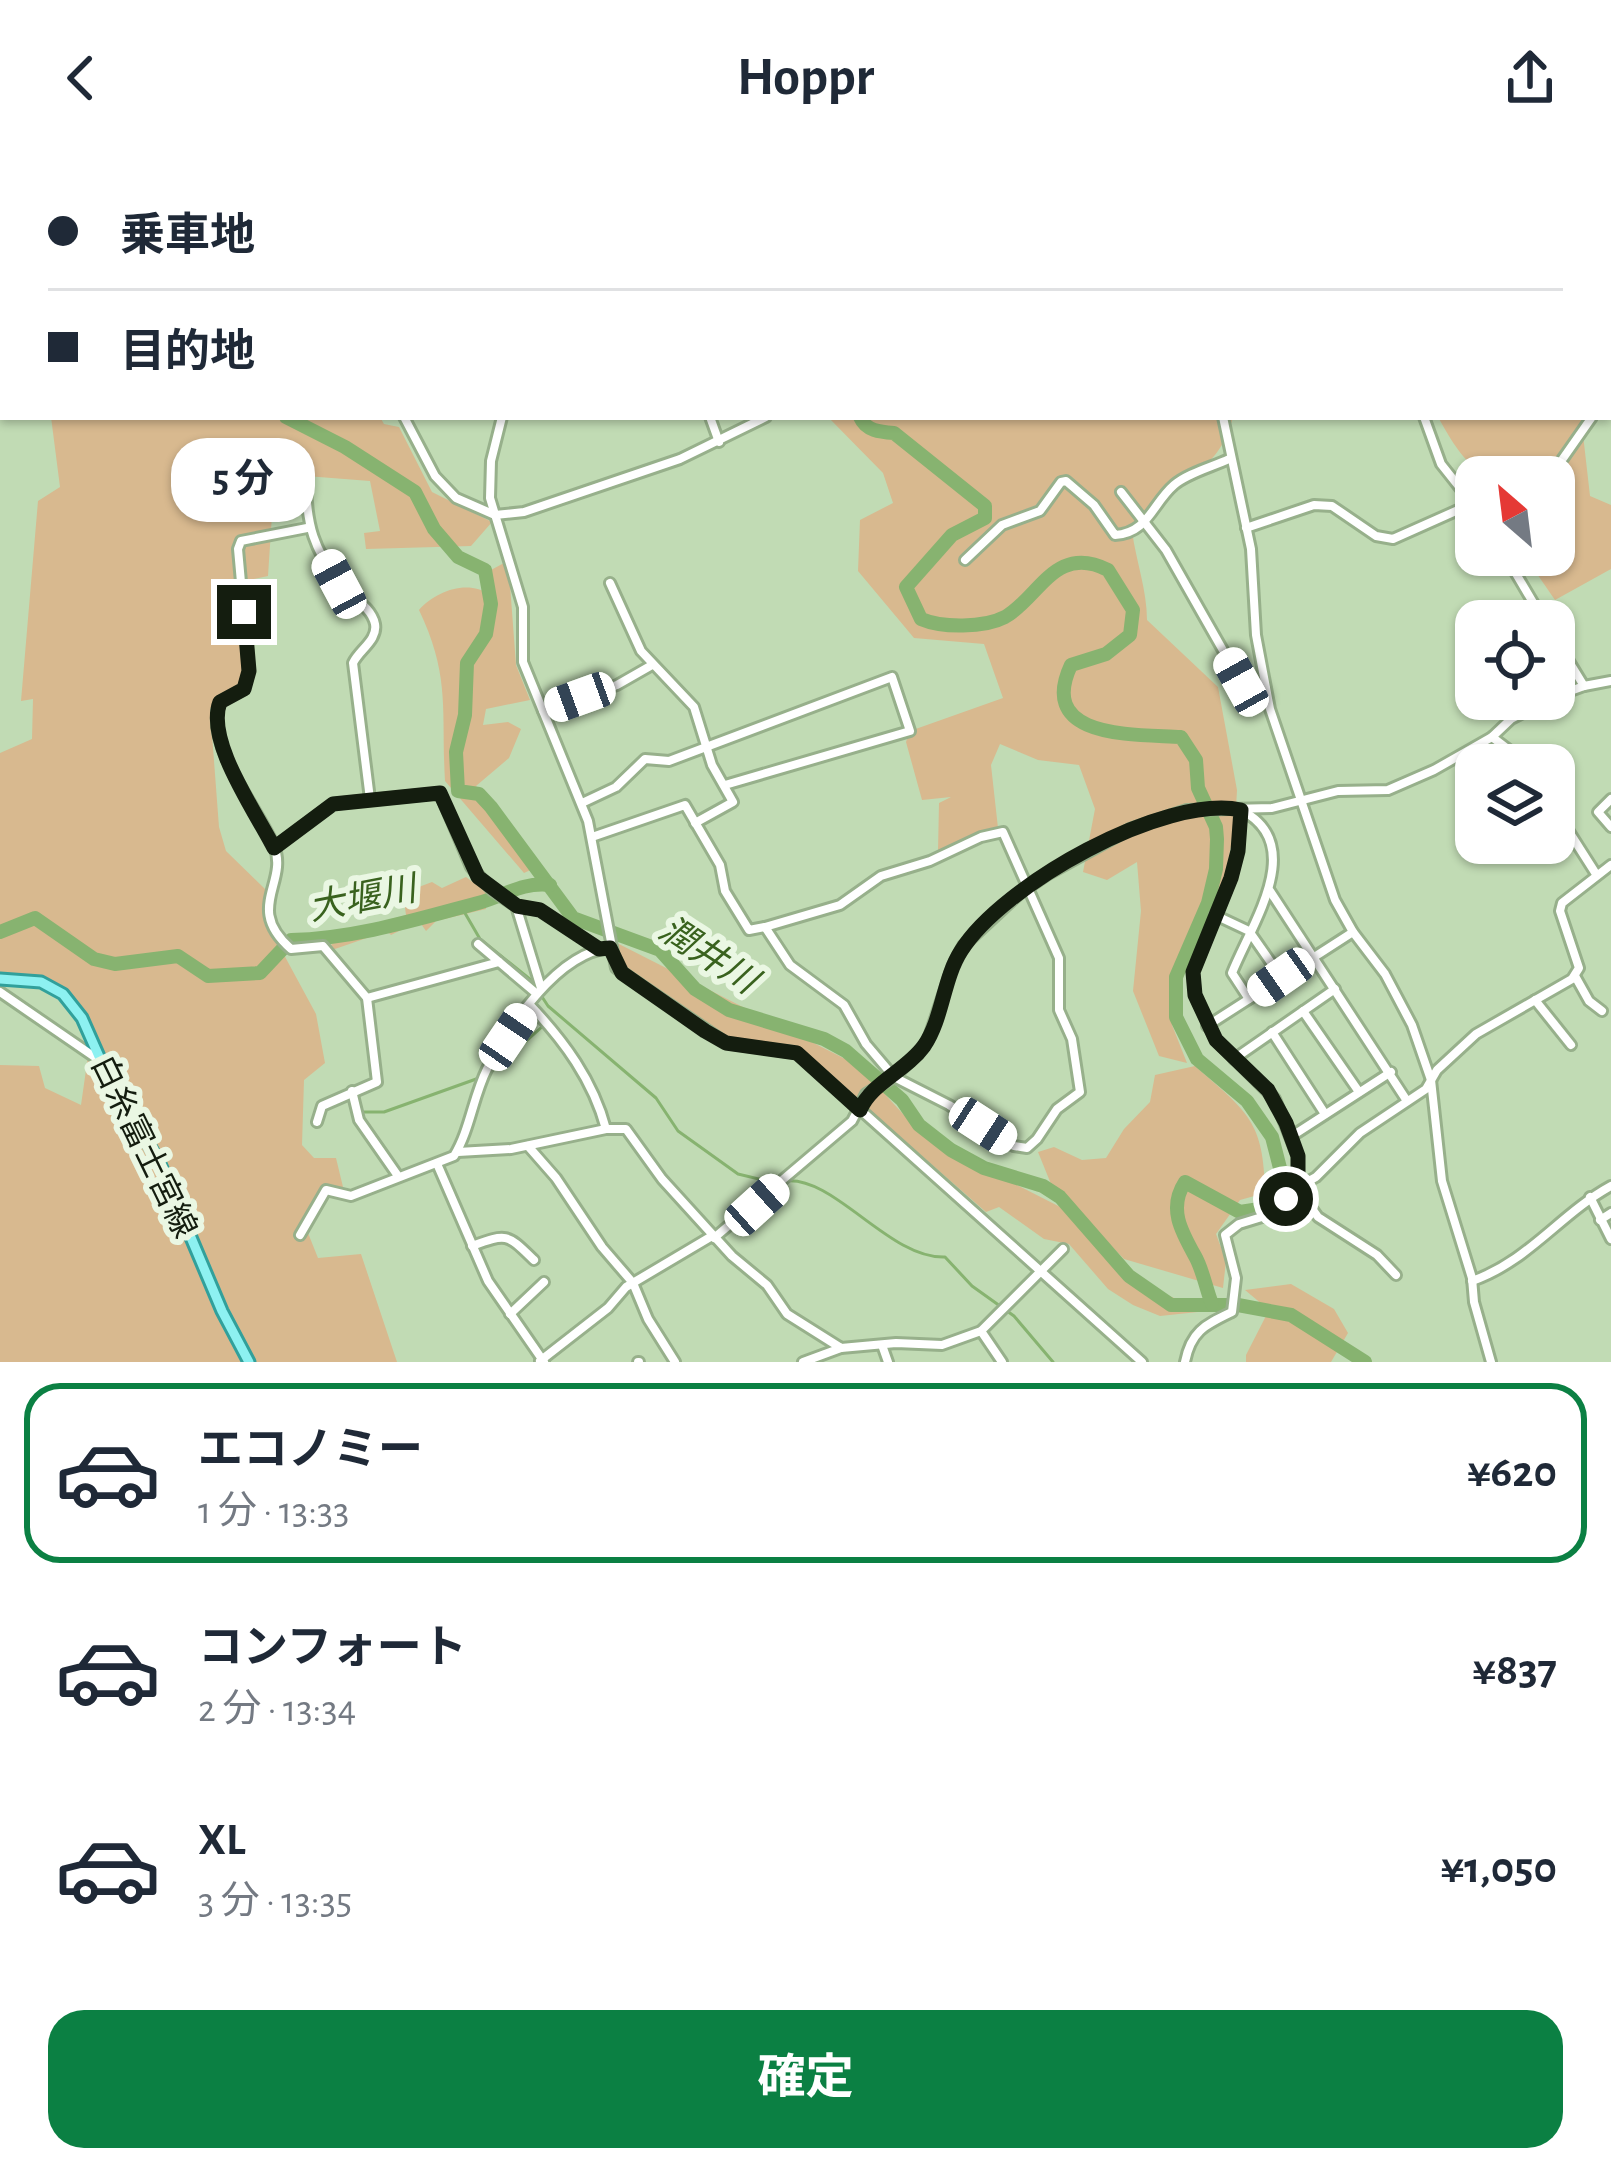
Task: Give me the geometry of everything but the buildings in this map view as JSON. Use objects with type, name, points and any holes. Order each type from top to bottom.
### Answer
[{"type":"main road","name":"白糸富士宮線","points":[[0,979],[41,982],[62,994],[82,1018],[160,1164],[222,1311],[249,1362]]},
{"type":"street","points":[[406,420],[435,476],[470,506],[495,514],[524,512],[680,459],[760,420]]},
{"type":"street","points":[[501,420],[489,477],[523,607],[523,662],[582,803],[606,915],[606,946],[622,973],[726,1043],[797,1053],[1142,1362]]},
{"type":"street","points":[[711,420],[719,442]]},
{"type":"street","points":[[1223,420],[1253,572],[1258,650],[1266,689],[1326,877],[1353,932],[1385,974],[1412,1025],[1431,1080],[1442,1181],[1491,1362]]},
{"type":"street","points":[[1425,420],[1441,464],[1455,481]]},
{"type":"street","points":[[1565,456],[1590,420]]},
{"type":"street","points":[[965,560],[1002,525],[1040,511],[1066,481],[1094,505],[1114,535],[1123,535],[1146,522],[1178,482],[1229,459]]},
{"type":"street","points":[[306,486],[307,528],[339,584],[375,624],[374,636],[353,663],[370,799]]},
{"type":"street","points":[[1121,492],[1166,550],[1246,689],[1266,689]]},
{"type":"street","points":[[1246,528],[1314,505],[1332,506],[1376,536],[1393,539],[1455,513]]},
{"type":"street","points":[[307,528],[241,541],[249,671],[244,689],[220,702],[216,716],[223,751],[274,848],[278,864],[268,895],[281,940],[291,949],[322,946],[367,998],[377,1082],[322,1106],[317,1122]]},
{"type":"street","points":[[610,583],[641,652],[688,696],[705,746],[733,802],[695,823]]},
{"type":"street","points":[[543,711],[617,685],[652,665]]},
{"type":"street","points":[[1575,672],[1583,686]]},
{"type":"street","points":[[582,803],[616,787],[645,759],[669,761],[892,677],[910,731],[725,785]]},
{"type":"street","points":[[1575,689],[1611,681]]},
{"type":"street","points":[[1241,810],[1302,802],[1338,791],[1400,786],[1492,737],[1510,720]]},
{"type":"street","points":[[1492,737],[1502,744]]},
{"type":"street","points":[[274,848],[333,804],[440,793],[472,867],[493,891],[606,946]]},
{"type":"street","points":[[1611,799],[1598,812],[1611,827]]},
{"type":"street","points":[[592,837],[685,805],[720,865],[725,891],[749,930],[840,905],[881,875],[1003,832],[1059,958],[1059,1010],[1072,1039],[1080,1092],[1057,1109],[1027,1148],[1014,1146],[949,1105],[893,1078],[842,1003],[790,965],[765,927]]},
{"type":"street","points":[[437,1166],[472,1246],[542,1361],[633,1283],[713,1237],[766,1197],[789,1171],[852,1121],[866,1094],[893,1078],[928,1040],[953,965],[981,926],[1029,887],[1130,829],[1198,808],[1223,806],[1260,820],[1270,831],[1269,890],[1232,973],[1249,1000]]},
{"type":"street","points":[[1241,810],[1238,851],[1193,972],[1195,995],[1208,1026],[1275,1099],[1298,1156],[1298,1186],[1318,1217],[1376,1255],[1396,1275]]},
{"type":"street","points":[[1575,841],[1596,874]]},
{"type":"street","points":[[1602,1012],[1589,1001],[1575,976],[1577,956],[1560,911],[1569,894],[1611,865]]},
{"type":"street","points":[[1269,890],[1407,1101]]},
{"type":"street","points":[[513,904],[539,991]]},
{"type":"street","points":[[1215,915],[1249,931],[1281,977]]},
{"type":"street","points":[[1208,1026],[1353,932]]},
{"type":"street","points":[[478,944],[539,991]]},
{"type":"street","points":[[458,1152],[487,1070],[539,991],[553,976],[606,946]]},
{"type":"street","points":[[367,998],[499,962]]},
{"type":"street","points":[[1185,1362],[1196,1332],[1208,1321],[1232,1312],[1237,1287],[1225,1235],[1240,1224],[1275,1213],[1298,1186],[1316,1177],[1360,1132],[1426,1089],[1437,1070],[1476,1034],[1567,985],[1575,976]]},
{"type":"street","points":[[1234,1059],[1335,989]]},
{"type":"street","points":[[0,992],[101,1061]]},
{"type":"street","points":[[1535,1000],[1571,1046]]},
{"type":"street","points":[[530,1005],[568,1049],[599,1104],[606,1129]]},
{"type":"street","points":[[1303,1011],[1359,1092]]},
{"type":"street","points":[[1272,1032],[1324,1114]]},
{"type":"street","points":[[1292,1136],[1391,1072]]},
{"type":"street","points":[[352,1091],[359,1120],[398,1176]]},
{"type":"street","points":[[300,1235],[326,1190],[350,1196],[437,1166],[458,1152],[626,1130],[713,1237],[767,1285],[795,1321],[842,1348]]},
{"type":"street","points":[[528,1146],[633,1283],[648,1319],[675,1362]]},
{"type":"street","points":[[1472,1281],[1524,1255],[1590,1198],[1611,1186]]},
{"type":"street","points":[[1590,1198],[1611,1238]]},
{"type":"street","points":[[1600,1220],[1611,1214]]},
{"type":"street","points":[[472,1246],[502,1235],[511,1237],[534,1260]]},
{"type":"street","points":[[803,1362],[842,1348],[943,1345],[981,1331],[1063,1250]]},
{"type":"street","points":[[510,1314],[544,1282]]},
{"type":"street","points":[[981,1331],[1002,1362]]},
{"type":"street","points":[[882,1345],[888,1362]]},
{"type":"shaded area","points":[[51,420],[382,420],[399,427],[432,492],[492,522],[471,546],[366,549],[364,533],[380,531],[370,481],[306,476],[273,500],[268,576],[245,581],[244,696],[210,708],[219,827],[226,851],[265,889],[282,946],[271,960],[283,953],[316,1014],[325,1063],[304,1080],[302,1145],[314,1158],[336,1158],[343,1187],[326,1188],[304,1223],[318,1258],[361,1254],[397,1362],[0,1362],[0,1065],[39,1066],[45,1088],[81,1105],[92,1028],[55,985],[31,975],[0,974],[0,753],[32,739],[33,699],[21,701],[38,501],[60,487]]},
{"type":"shaded area","points":[[831,420],[1232,420],[1212,459],[1154,504],[1132,531],[1147,620],[1218,687],[1237,790],[1223,886],[1208,922],[1170,974],[1172,1025],[1187,1063],[1159,1056],[1133,991],[1141,911],[1137,862],[1107,880],[1083,872],[1095,809],[1079,765],[1038,760],[1000,744],[991,765],[998,828],[938,851],[939,803],[951,797],[922,800],[906,742],[910,731],[1003,698],[984,644],[914,638],[858,571],[860,520],[893,503],[883,473]]},
{"type":"shaded area","points":[[1440,420],[1581,420],[1590,496],[1611,505],[1611,569],[1555,600],[1538,576],[1575,576],[1575,456],[1462,455]]},
{"type":"shaded area","points":[[504,563],[516,665],[530,700],[486,709],[483,725],[508,722],[521,729],[509,758],[476,786],[537,867],[524,873],[445,781],[440,675],[419,610],[453,589],[472,588],[490,595],[491,570]]},
{"type":"shaded area","points":[[466,877],[486,892],[486,909],[436,921],[426,931],[419,921],[391,935],[387,931],[332,950],[331,945],[344,933],[406,915],[403,893],[432,882],[442,888]]},
{"type":"shaded area","points":[[613,941],[859,1066],[914,1126],[970,1161],[1072,1213],[1149,1288],[1207,1311],[1160,1316],[1133,1305],[1108,1289],[1069,1244],[1044,1239],[999,1207],[986,1212],[795,1045],[731,1039],[622,964]]},
{"type":"shaded area","points":[[1195,1066],[1249,1119],[1264,1168],[1265,1193],[1240,1200],[1216,1234],[1226,1261],[1223,1288],[1124,1259],[1051,1184],[1038,1152],[1054,1147],[1082,1160],[1106,1158],[1124,1129],[1150,1102],[1155,1075]]},
{"type":"shaded area","points":[[1291,1284],[1334,1309],[1348,1333],[1331,1362],[1246,1362],[1269,1310],[1245,1290]]},
{"type":"waterway","name":"潤井川","points":[[292,420],[415,492],[434,529],[458,557],[485,570],[491,604],[486,634],[467,663],[465,715],[456,752],[458,791],[479,794],[491,807],[573,918],[660,950],[695,989],[729,1010],[824,1039],[846,1051],[902,1100],[919,1125],[951,1150],[1060,1197],[1129,1276],[1171,1305],[1238,1305],[1291,1315],[1365,1362]]},
{"type":"waterway","points":[[862,420],[870,428],[894,433],[985,506],[985,518],[952,535],[906,587],[921,619],[963,626],[996,621],[1061,568],[1090,563],[1108,570],[1133,610],[1130,635],[1106,654],[1071,665],[1064,690],[1067,707],[1096,728],[1181,737],[1196,760],[1198,788],[1216,827],[1216,869],[1208,903],[1176,977],[1176,1017],[1197,1059],[1247,1101],[1272,1137],[1281,1172],[1278,1193],[1266,1208],[1240,1212],[1185,1182],[1177,1201],[1178,1219],[1212,1304]]},
{"type":"waterway","name":"大堰川","points":[[0,932],[35,918],[94,959],[115,964],[178,956],[208,976],[260,973],[291,940],[386,927],[521,888],[550,885]]},
{"type":"waterway","points":[[462,908],[480,939],[531,980],[548,1006],[656,1098],[678,1131],[738,1174],[775,1183]]},
{"type":"waterway","points":[[488,1075],[543,1026]]},
{"type":"waterway","points":[[362,1112],[384,1112],[479,1078]]},
{"type":"waterway","points":[[785,1181],[823,1191],[903,1245],[945,1257],[972,1286],[1014,1316],[1053,1362]]},
{"type":"route","points":[[244,612],[249,671],[244,689],[220,702],[217,725],[223,751],[274,848],[333,804],[440,793],[472,867],[493,891],[517,906],[551,916],[572,935],[599,949],[610,948],[622,973],[726,1043],[797,1053],[860,1110],[866,1094],[894,1077],[928,1040],[963,946],[1019,894],[1130,829],[1187,810],[1223,806],[1241,810],[1231,878],[1193,972],[1195,995],[1216,1040],[1268,1090],[1286,1123],[1298,1156],[1298,1183],[1286,1199]]}]
